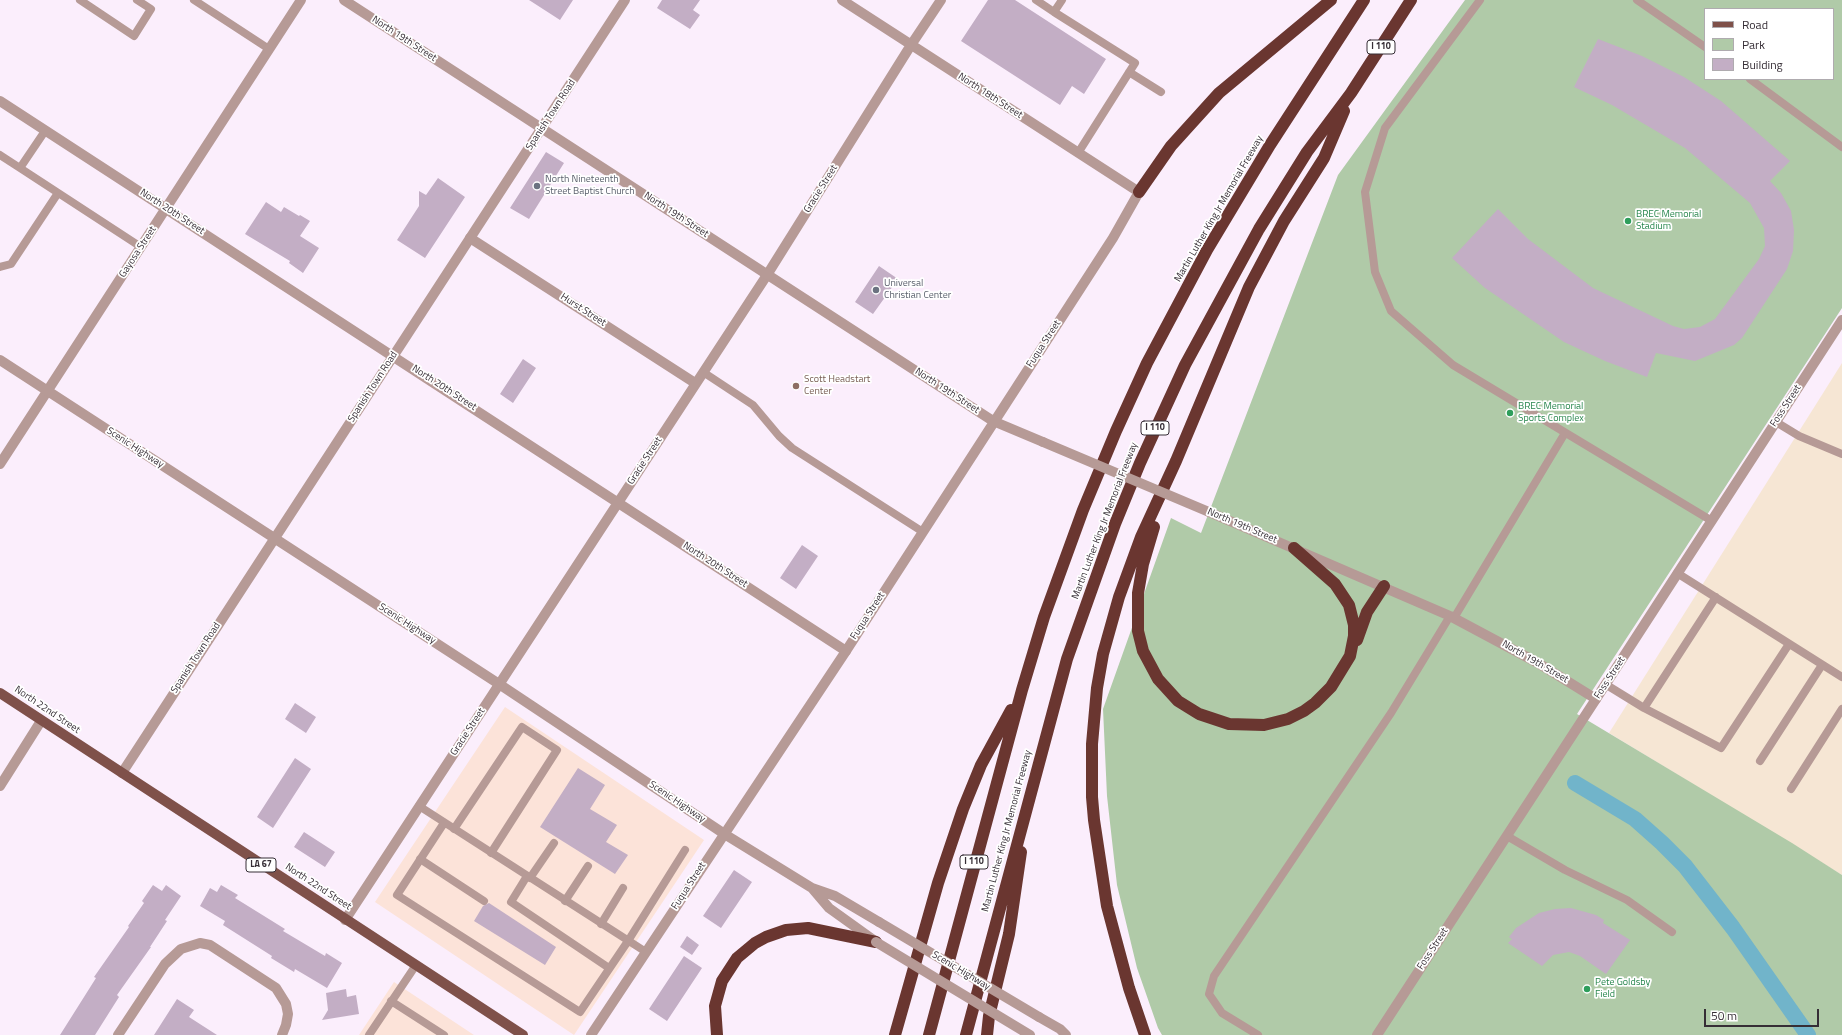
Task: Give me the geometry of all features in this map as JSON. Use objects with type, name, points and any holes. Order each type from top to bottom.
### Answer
[{"type":"highway","points":[[1139,192],[1171,146],[1219,93],[1331,0]]},
{"type":"highway","name":"Martin Luther King Jr Memorial Freeway","points":[[929,1035],[1022,690],[1044,617],[1072,537],[1116,431],[1147,363],[1226,217],[1270,145],[1364,0]]},
{"type":"highway","name":"Martin Luther King Jr Memorial Freeway","points":[[966,1035],[1057,692],[1079,624],[1115,524],[1152,436],[1192,352],[1259,229],[1307,152],[1351,93],[1411,0]]},
{"type":"highway","points":[[1146,1035],[1136,1012],[1125,975],[1103,885],[1092,797],[1092,744],[1098,682],[1112,618],[1141,537],[1176,462],[1249,287],[1284,221],[1324,158],[1351,93]]},
{"type":"highway","points":[[1176,462],[1149,541],[1138,593],[1138,631],[1143,651],[1153,672],[1165,687],[1188,708],[1209,718],[1229,724],[1264,725],[1288,719],[1315,703],[1339,676],[1350,656],[1368,612],[1384,586]]},
{"type":"highway","points":[[1294,548],[1335,584],[1349,605],[1354,625],[1354,636],[1350,656]]},
{"type":"highway","points":[[895,1035],[938,883],[963,809],[981,765],[1022,690]]},
{"type":"highway","points":[[987,1035],[989,1016],[1009,934],[1030,794]]},
{"type":"highway","points":[[716,1035],[715,1006],[722,981],[737,958],[766,937],[786,930],[808,928],[876,942]]},
{"type":"main road","name":"North 22nd Street","points":[[0,693],[523,1035]]},
{"type":"street","name":"Gayosa Street","points":[[0,464],[301,0]]},
{"type":"street","name":"North 19th Street","points":[[344,0],[993,421],[1384,586],[1452,617],[1538,664],[1596,699]]},
{"type":"street","name":"Spanish Town Road","points":[[122,773],[470,238],[543,129],[625,0]]},
{"type":"street","name":"North 18th Street","points":[[842,0],[1139,192]]},
{"type":"street","name":"Gracie Street","points":[[345,920],[767,275],[911,45],[941,0]]},
{"type":"street","name":"North 20th Street","points":[[0,101],[846,651]]},
{"type":"street","name":"Fuqua Street","points":[[591,1035],[708,857],[726,835],[846,651],[1112,238],[1139,192]]},
{"type":"street","name":"Hurst Street","points":[[470,238],[696,383]]},
{"type":"street","name":"Foss Street","points":[[1377,1035],[1842,320]]},
{"type":"street","name":"Scenic Highway","points":[[0,360],[499,684],[726,835],[812,888],[835,896],[1039,1016],[1066,1035]]},
{"type":"street","points":[[0,786],[41,721]]},
{"type":"street","name":"Scenic Highway","points":[[812,888],[829,908],[876,942],[1030,1035]]},
{"type":"street","points":[[118,1035],[165,964],[172,956],[188,946],[200,943],[210,945],[276,988],[286,1004],[288,1014],[282,1035]]},
{"type":"lane","points":[[80,0],[134,36],[151,9],[137,0]]},
{"type":"lane","points":[[194,0],[269,49]]},
{"type":"lane","points":[[1036,0],[1135,63],[1078,153]]},
{"type":"lane","points":[[1054,12],[1062,0]]},
{"type":"lane","points":[[1480,0],[1385,128],[1365,192],[1375,272],[1391,311],[1453,365],[1712,520]]},
{"type":"lane","points":[[1637,0],[1704,46]]},
{"type":"lane","points":[[1129,72],[1161,92]]},
{"type":"lane","points":[[1751,80],[1842,147]]},
{"type":"lane","points":[[20,168],[45,131]]},
{"type":"lane","points":[[0,155],[141,247]]},
{"type":"lane","points":[[0,267],[11,264],[58,193]]},
{"type":"lane","points":[[703,372],[753,405],[779,436],[792,448],[923,532]]},
{"type":"lane","points":[[1776,422],[1798,436],[1842,454]]},
{"type":"lane","points":[[1258,1035],[1222,1012],[1209,994],[1214,976],[1391,713],[1565,433]]},
{"type":"lane","points":[[1677,573],[1788,644],[1842,676]]},
{"type":"lane","points":[[1644,708],[1716,597]]},
{"type":"lane","points":[[1605,684],[1644,708],[1721,748],[1788,644]]},
{"type":"lane","points":[[1760,761],[1822,665]]},
{"type":"lane","points":[[1791,789],[1842,709]]},
{"type":"lane","points":[[454,829],[522,727],[557,750],[491,853]]},
{"type":"lane","points":[[419,806],[646,952]]},
{"type":"lane","points":[[444,823],[397,895],[580,1012],[628,941],[685,850]]},
{"type":"lane","points":[[1507,836],[1565,870],[1627,900],[1672,932]]},
{"type":"lane","points":[[554,843],[510,902],[609,968]]},
{"type":"lane","points":[[420,860],[484,901]]},
{"type":"lane","points":[[565,901],[588,866]]},
{"type":"lane","points":[[601,924],[623,888]]},
{"type":"lane","points":[[369,1035],[416,965]]},
{"type":"lane","points":[[391,1002],[444,1035]]},
{"type":"shaded area","points":[[1842,363],[1842,875],[1609,733]]},
{"type":"shaded area","points":[[505,707],[704,840],[574,1035],[375,902]]},
{"type":"shaded area","points":[[394,982],[474,1035],[359,1035]]},
{"type":"green space","name":"BREC Memorial Sports Complex","points":[[1465,0],[1842,0],[1842,308],[1577,714],[1792,843],[1842,875],[1842,1035],[1162,1035],[1158,1028],[1137,968],[1117,885],[1107,796],[1103,709],[1171,518],[1201,533],[1338,175]]},
{"type":"building","points":[[529,0],[573,0],[560,20]]},
{"type":"building","points":[[662,0],[700,0],[693,10],[700,15],[690,29],[657,8]]},
{"type":"building","points":[[988,0],[1015,0],[1106,59],[1084,94],[1072,86],[1060,105],[961,41]]},
{"type":"building","points":[[1598,39],[1642,56],[1684,77],[1721,101],[1790,161],[1770,181],[1781,193],[1791,211],[1794,230],[1793,251],[1787,269],[1742,338],[1734,345],[1695,361],[1656,353],[1647,377],[1605,361],[1564,342],[1485,288],[1452,258],[1498,209],[1528,239],[1593,288],[1673,326],[1684,329],[1700,327],[1715,319],[1759,259],[1765,246],[1764,228],[1750,203],[1685,148],[1612,105],[1574,87]]},
{"type":"building","name":"North Nineteenth Street Baptist Church","points":[[546,152],[564,163],[529,219],[510,208]]},
{"type":"building","points":[[438,178],[465,197],[425,258],[397,240],[419,206],[419,191],[426,195]]},
{"type":"building","points":[[266,202],[281,212],[284,207],[310,221],[300,236],[319,248],[303,273],[289,263],[290,261],[245,234]]},
{"type":"building","name":"Universal Christian Center","points":[[879,266],[898,279],[873,314],[855,302]]},
{"type":"building","points":[[523,359],[536,368],[513,403],[500,394]]},
{"type":"building","points":[[802,545],[818,556],[796,589],[780,578]]},
{"type":"building","points":[[295,703],[316,717],[306,733],[285,719]]},
{"type":"building","points":[[295,758],[311,769],[273,828],[257,817]]},
{"type":"building","points":[[578,768],[605,785],[590,809],[617,825],[606,842],[628,855],[615,874],[540,827]]},
{"type":"building","points":[[304,832],[335,852],[325,867],[294,847]]},
{"type":"building","points":[[734,870],[752,882],[721,928],[703,916]]},
{"type":"building","points":[[153,885],[162,891],[166,885],[181,896],[165,920],[167,921],[151,947],[117,995],[119,997],[95,1035],[60,1035],[96,978],[94,977],[144,903],[142,901]]},
{"type":"building","points":[[221,885],[238,895],[235,898],[285,929],[283,931],[325,956],[326,953],[342,963],[327,988],[295,969],[294,972],[271,958],[272,956],[223,925],[225,921],[200,906],[210,888],[217,892]]},
{"type":"building","points":[[489,903],[556,947],[545,965],[474,921],[483,906]]},
{"type":"building","points":[[1571,908],[1596,915],[1604,920],[1603,923],[1630,940],[1606,974],[1580,956],[1569,952],[1553,955],[1542,966],[1508,943],[1512,939],[1509,937],[1516,928],[1539,913],[1555,909]]},
{"type":"building","points":[[687,936],[699,945],[692,955],[680,947]]},
{"type":"building","points":[[684,956],[702,968],[667,1021],[649,1009]]},
{"type":"building","points":[[346,989],[347,997],[356,995],[359,1014],[322,1020],[328,1010],[326,993]]},
{"type":"building","points":[[177,999],[194,1010],[189,1017],[217,1035],[154,1035]]},
{"type":"waterway","points":[[1575,783],[1635,819],[1685,866],[1733,928],[1808,1035]]},
{"type":"place","name":"North Nineteenth Street Baptist Church","points":[[537,186]]},
{"type":"place","name":"BREC Memorial Stadium","points":[[1628,221]]},
{"type":"place","name":"Universal Christian Center","points":[[876,290]]},
{"type":"place","name":"Scott Headstart Center","points":[[796,386]]},
{"type":"place","name":"BREC Memorial Sports Complex","points":[[1510,413]]},
{"type":"place","name":"Pete Goldsby Field","points":[[1587,989]]}]
